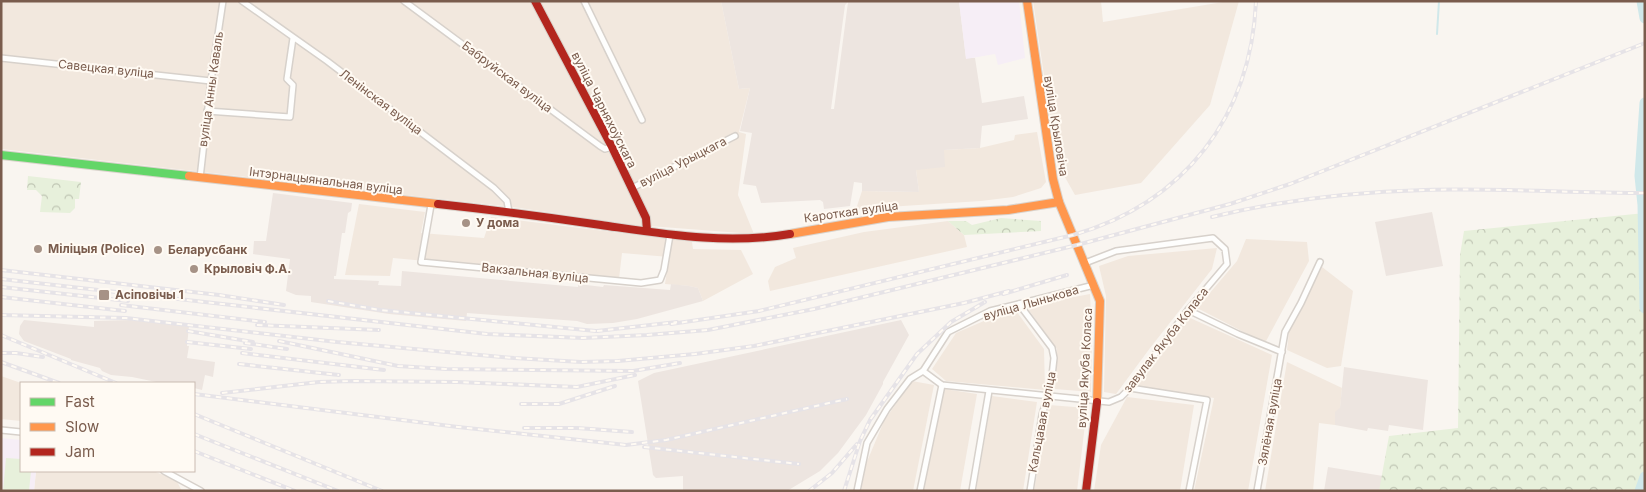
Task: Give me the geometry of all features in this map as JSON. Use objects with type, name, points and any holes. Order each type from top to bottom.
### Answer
[{"type":"street","name":"вуліца Анны Каваль","points":[[200,178],[211,81],[224,1]]},
{"type":"street","name":"Ленінская вуліца","points":[[242,1],[327,61],[494,188],[509,204],[509,212]]},
{"type":"street","name":"Бабруйская вуліца","points":[[404,1],[600,146],[605,148],[612,147]]},
{"type":"street","name":"вуліца Чарняхоўскага","points":[[535,1],[612,147],[646,218],[648,231]]},
{"type":"street","points":[[584,1],[642,120]]},
{"type":"street","name":"вуліца Крыловіча","points":[[1027,1],[1051,170],[1059,202],[1079,249]]},
{"type":"street","points":[[208,112],[290,117],[293,85],[287,79],[293,38]]},
{"type":"street","name":"Савецкая вуліца","points":[[1,58],[211,81]]},
{"type":"street","name":"вуліца Урыцкага","points":[[632,188],[735,136]]},
{"type":"street","name":"Інтэрнацыянальная вуліца","points":[[1,155],[431,205],[509,212],[648,231]]},
{"type":"street","name":"Кароткая вуліца","points":[[648,231],[715,239],[748,240],[888,217],[1008,210],[1059,202]]},
{"type":"street","name":"Вакзальная вуліца","points":[[431,205],[421,262],[641,282],[660,280],[664,270],[670,234]]},
{"type":"street","name":"завулак Якуба Коласа","points":[[923,371],[942,385],[1109,402],[1116,400],[1130,388],[1188,310],[1227,264],[1224,249],[1213,238],[1116,251],[1085,263]]},
{"type":"street","name":"вуліца Якуба Коласа","points":[[1079,249],[1100,301],[1097,400],[1086,491]]},
{"type":"street","name":"Зялёная вуліца","points":[[1257,491],[1285,332],[1320,262]]},
{"type":"street","name":"вуліца Лынькова","points":[[857,491],[867,443],[887,409],[910,378],[923,371],[948,332],[990,311],[1094,285]]},
{"type":"street","name":"Кальцавая вуліца","points":[[1019,304],[1052,348],[1054,358],[1048,396],[1042,416],[1030,491]]},
{"type":"street","points":[[1188,310],[1238,334],[1282,352]]},
{"type":"street","points":[[920,491],[942,385]]},
{"type":"street","points":[[1130,388],[1207,400],[1189,491]]},
{"type":"street","points":[[972,491],[989,391]]},
{"type":"street","points":[[1,430],[20,432]]},
{"type":"street","points":[[166,472],[201,491]]},
{"type":"shaded area","points":[[1,1],[721,1],[739,89],[750,88],[739,132],[746,134],[738,195],[754,234],[636,225],[513,207],[1,149]]},
{"type":"shaded area","points":[[721,1],[959,1],[966,58],[975,58],[982,103],[1024,96],[1028,119],[982,126],[980,148],[944,150],[945,167],[916,170],[919,192],[862,191],[862,183],[854,182],[850,206],[824,209],[823,202],[820,200],[761,203],[756,186],[743,184],[752,133],[740,131],[750,88],[739,89]],"holes":[[[848,2],[834,109],[831,109],[845,5]]]},
{"type":"shaded area","points":[[959,1],[1019,1],[1025,58],[998,65],[995,54],[966,59]]},
{"type":"shaded area","points":[[1033,1],[1101,1],[1103,22],[1229,1],[1239,1],[1210,105],[1141,183],[1075,195],[1057,163]]},
{"type":"shaded area","points":[[1037,132],[1046,182],[1041,188],[1013,197],[981,201],[856,209],[862,191],[919,192],[916,170],[944,150],[980,148],[1014,140],[1015,135]]},
{"type":"shaded area","points":[[273,193],[352,203],[351,211],[348,213],[345,233],[342,233],[334,279],[379,281],[378,285],[401,286],[402,271],[578,287],[578,284],[670,290],[671,284],[698,288],[703,301],[637,319],[613,323],[587,324],[577,321],[467,313],[466,321],[389,314],[311,302],[311,296],[296,295],[286,291],[290,259],[253,254],[254,241],[266,241]]},
{"type":"shaded area","points":[[359,204],[425,212],[421,233],[484,238],[491,217],[692,242],[693,249],[741,250],[753,274],[703,301],[698,288],[665,284],[669,257],[622,253],[619,279],[393,258],[390,276],[345,275]]},
{"type":"shaded area","points":[[1432,212],[1443,266],[1386,276],[1375,222]]},
{"type":"shaded area","points":[[948,221],[964,235],[967,247],[770,291],[768,281],[775,267],[796,258],[793,248],[864,232]]},
{"type":"shaded area","points":[[1246,239],[1307,242],[1309,261],[1265,343],[1197,308],[1237,261]]},
{"type":"shaded area","points":[[1217,248],[1212,269],[1116,394],[1104,392],[1106,296],[1099,266],[1128,256]]},
{"type":"shaded area","points":[[1322,267],[1353,291],[1341,366],[1327,368],[1287,350],[1289,332]]},
{"type":"shaded area","points":[[1090,294],[1092,338],[1091,392],[1055,389],[1057,349],[1026,306]]},
{"type":"shaded area","points":[[1014,308],[1044,349],[1045,390],[946,381],[932,369],[956,333]]},
{"type":"shaded area","points":[[1188,317],[1272,355],[1248,491],[1194,491],[1214,398],[1136,386]]},
{"type":"shaded area","points":[[24,320],[94,327],[94,321],[131,320],[189,326],[187,358],[215,362],[213,377],[205,375],[202,390],[195,388],[195,382],[156,382],[111,375],[100,368],[71,360],[24,341],[19,334],[20,326]]},
{"type":"shaded area","points":[[901,320],[909,335],[883,384],[866,415],[838,453],[820,471],[787,491],[683,491],[683,476],[656,478],[653,475],[638,381],[654,373]]},
{"type":"shaded area","points":[[1287,362],[1342,388],[1340,409],[1335,413],[1335,425],[1319,423],[1313,491],[1265,491]]},
{"type":"shaded area","points":[[1344,367],[1428,380],[1423,430],[1389,425],[1388,431],[1368,428],[1367,431],[1335,425],[1335,412],[1340,408]]},
{"type":"shaded area","points":[[1,376],[20,383],[20,421],[1,419]]},
{"type":"shaded area","points":[[912,381],[934,385],[913,491],[861,491],[866,464],[884,421]]},
{"type":"shaded area","points":[[944,389],[977,394],[960,491],[923,491]]},
{"type":"shaded area","points":[[992,396],[1037,402],[1023,491],[976,491]]},
{"type":"shaded area","points":[[1127,397],[1194,405],[1180,491],[1094,491],[1101,445]]},
{"type":"shaded area","points":[[1049,405],[1087,408],[1077,491],[1034,491]]},
{"type":"shaded area","points":[[1,438],[20,440],[20,472],[36,472],[34,491],[1,491]]},
{"type":"shaded area","points":[[1328,467],[1389,477],[1387,491],[1324,491]]},
{"type":"shaded area","points":[[36,472],[156,472],[176,480],[182,491],[34,491]]},
{"type":"green space","points":[[28,176],[81,182],[79,199],[75,199],[75,208],[70,213],[40,212],[42,196],[36,190],[27,190]]},
{"type":"green space","points":[[1645,213],[1645,491],[1379,491],[1389,436],[1458,428],[1460,255],[1464,231]]},
{"type":"green space","points":[[1001,218],[1041,221],[1041,231],[964,235],[948,221],[966,221],[972,225]]},
{"type":"green space","points":[[6,458],[20,459],[20,472],[31,472],[29,491],[3,491]]},
{"type":"waterway","points":[[1437,34],[1439,1]]},
{"type":"waterway","points":[[1642,1],[1645,18]]},
{"type":"waterway","points":[[1645,103],[1640,176],[1643,205],[1645,308]]},
{"type":"waterway","points":[[1640,491],[1645,477]]},
{"type":"railway","points":[[671,324],[759,311],[1073,235],[1113,221],[1148,201],[1178,177],[1204,150],[1225,118],[1241,82],[1251,43],[1256,1]]},
{"type":"railway","points":[[1,279],[487,334],[583,338],[708,330],[814,309],[1077,245],[1230,204],[1290,184],[1645,43]]},
{"type":"railway","points":[[1212,217],[1291,202],[1398,191],[1480,190],[1645,193]]},
{"type":"railway","points":[[1,270],[219,295],[284,305]]},
{"type":"railway","points":[[1003,294],[1067,275]]},
{"type":"railway","points":[[1,287],[128,301]]},
{"type":"railway","points":[[1,315],[126,318],[337,342],[581,362],[618,361],[695,354],[754,346],[964,303],[1009,291]]},
{"type":"railway","points":[[1,297],[125,311]]},
{"type":"railway","points":[[328,301],[380,310],[596,331]]},
{"type":"railway","points":[[844,491],[860,441],[870,420],[917,354],[951,322],[985,302]]},
{"type":"railway","points":[[121,305],[265,322]]},
{"type":"railway","points":[[597,331],[677,322]]},
{"type":"railway","points":[[257,325],[379,330]]},
{"type":"railway","points":[[188,331],[253,342]]},
{"type":"railway","points":[[1,335],[114,382]]},
{"type":"railway","points":[[279,341],[398,366],[446,369],[633,371],[680,363]]},
{"type":"railway","points":[[187,342],[251,349]]},
{"type":"railway","points":[[245,343],[287,349]]},
{"type":"railway","points":[[1,353],[43,357]]},
{"type":"railway","points":[[242,353],[384,370]]},
{"type":"railway","points":[[1,362],[56,382]]},
{"type":"railway","points":[[239,364],[339,375]]},
{"type":"railway","points":[[222,393],[319,382],[352,381],[457,382],[577,387],[635,375]]},
{"type":"railway","points":[[521,404],[559,404],[615,386]]},
{"type":"railway","points":[[195,394],[458,427],[626,445],[666,440],[847,399]]},
{"type":"railway","points":[[195,414],[382,491]]},
{"type":"railway","points":[[524,428],[577,428],[632,432]]},
{"type":"railway","points":[[195,434],[338,491]]},
{"type":"railway","points":[[809,491],[832,473],[857,444]]},
{"type":"railway","points":[[644,447],[799,464]]},
{"type":"railway","points":[[195,451],[295,491]]},
{"type":"traffic: fast","points":[[1,155],[189,176]]},
{"type":"traffic: slow","points":[[1027,1],[1053,179],[1059,202],[1100,301],[1097,402]]},
{"type":"traffic: slow","points":[[189,176],[438,204]]},
{"type":"traffic: slow","points":[[790,234],[888,217],[1008,210],[1059,202]]},
{"type":"traffic: jam","points":[[535,1],[612,147],[646,218],[647,231]]},
{"type":"traffic: jam","points":[[438,204],[695,237],[742,238],[790,234]]},
{"type":"traffic: jam","points":[[1086,491],[1097,402]]},
{"type":"place","name":"У дома","points":[[466,223]]},
{"type":"place","name":"Міліцыя (Police)","points":[[38,249]]},
{"type":"place","name":"Беларусбанк","points":[[158,250]]},
{"type":"place","name":"Крыловіч Ф.А.","points":[[194,269]]},
{"type":"place","name":"Асіповічы 1","points":[[104,295]]}]
